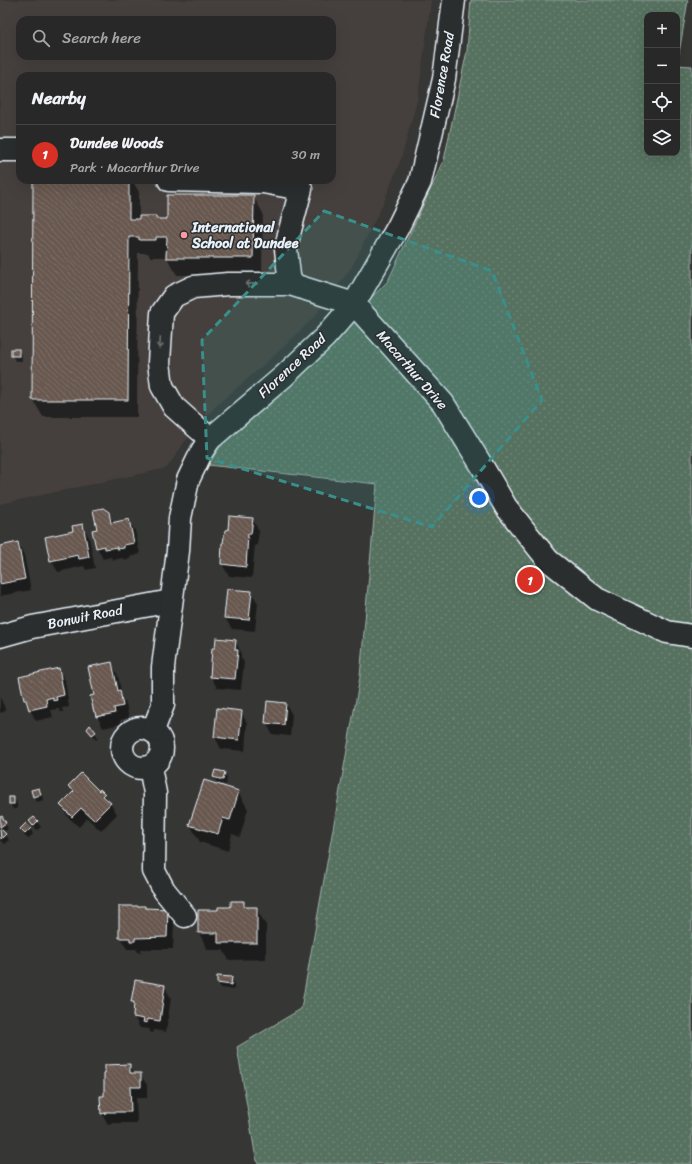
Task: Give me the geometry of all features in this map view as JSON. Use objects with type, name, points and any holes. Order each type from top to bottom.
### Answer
[{"type":"street","name":"Florence Road","points":[[152,731],[163,705],[163,667],[178,552],[180,518],[188,480],[202,451],[210,439],[284,376],[325,337],[354,304],[398,227],[420,182],[444,79],[454,0]]},
{"type":"street","points":[[0,150],[16,150]]},
{"type":"street","points":[[274,184],[301,189],[286,249],[290,284]]},
{"type":"street","points":[[210,439],[174,407],[162,386],[159,363],[162,313],[174,296],[193,287],[228,284],[290,284],[354,304]]},
{"type":"street","name":"Macarthur Drive","points":[[354,304],[443,403],[506,507],[548,560],[597,599],[667,632],[692,636]]},
{"type":"street","name":"Bonwit Road","points":[[0,636],[32,627],[171,601]]},
{"type":"street","points":[[140,728],[152,731],[160,739],[162,744],[162,755],[155,764],[150,767],[138,768],[130,765],[125,759],[122,747],[124,739],[133,731],[140,728]]},
{"type":"street","points":[[150,767],[155,793],[154,871],[164,890],[185,916]]},
{"type":"highlighted area","points":[[324,211],[492,271],[542,400],[432,527],[207,458],[202,340]]},
{"type":"shaded area","name":"International School at Dundee","points":[[0,0],[431,0],[418,97],[401,159],[383,204],[352,267],[315,316],[282,349],[216,406],[184,443],[167,468],[0,504]]},
{"type":"green space","points":[[471,0],[688,0],[680,47],[680,12],[644,12],[644,156],[680,156],[680,65],[692,66],[692,1164],[258,1164],[255,1153],[237,1047],[301,1009],[360,677],[377,484],[208,465],[232,429],[329,340],[388,281],[444,160],[467,51]]},
{"type":"building","points":[[33,184],[129,184],[129,219],[139,219],[139,216],[156,216],[156,219],[167,219],[167,195],[254,195],[253,258],[166,258],[167,237],[156,237],[156,240],[139,240],[139,237],[129,237],[128,400],[32,400]]},
{"type":"building","points":[[11,349],[19,349],[19,356],[11,356]]},
{"type":"building","points":[[103,508],[109,512],[111,523],[129,519],[134,543],[124,545],[124,548],[117,549],[117,547],[105,549],[105,546],[96,548],[92,530],[97,529],[93,510]]},
{"type":"building","points":[[229,516],[253,518],[251,534],[248,534],[246,567],[221,564],[222,543],[225,530],[228,530]]},
{"type":"building","points":[[83,524],[89,557],[79,559],[78,555],[50,561],[45,537],[73,531],[72,526]]},
{"type":"building","points":[[18,542],[25,579],[0,584],[0,546]]},
{"type":"building","points":[[227,589],[252,591],[249,620],[224,618]]},
{"type":"building","points":[[216,638],[236,640],[235,650],[238,650],[235,679],[210,677],[212,648],[215,648]]},
{"type":"building","points":[[112,662],[118,691],[120,690],[123,706],[114,708],[115,713],[96,717],[90,696],[94,695],[88,667]]},
{"type":"building","points":[[59,668],[64,695],[56,697],[57,700],[53,701],[53,697],[46,699],[47,706],[29,710],[26,700],[24,700],[19,677]]},
{"type":"building","points":[[267,701],[286,703],[284,725],[265,723]]},
{"type":"building","points":[[217,708],[242,711],[239,740],[214,737]]},
{"type":"building","points":[[90,725],[96,732],[92,735],[87,729]]},
{"type":"building","points":[[215,770],[225,772],[223,780],[213,777]]},
{"type":"building","points":[[81,773],[99,791],[100,789],[105,794],[103,796],[111,803],[94,820],[81,808],[72,817],[60,805],[74,791],[68,786]]},
{"type":"building","points":[[204,780],[239,791],[230,820],[223,818],[218,834],[189,825]]},
{"type":"building","points":[[39,788],[41,795],[33,797],[31,790]]},
{"type":"building","points":[[9,797],[14,797],[14,804],[9,804]]},
{"type":"building","points":[[2,816],[6,823],[0,827],[0,817]]},
{"type":"building","points":[[34,817],[38,821],[33,826],[29,821]]},
{"type":"building","points":[[26,823],[31,828],[25,834],[20,829]]},
{"type":"building","points":[[0,829],[6,834],[1,839]]},
{"type":"building","points":[[231,901],[244,901],[245,907],[257,907],[257,943],[218,943],[218,933],[198,933],[198,910],[218,910],[218,907],[230,907]]},
{"type":"building","points":[[119,906],[145,906],[145,908],[168,909],[167,937],[135,938],[135,941],[130,941],[130,938],[119,938]]},
{"type":"building","points":[[217,976],[232,977],[231,985],[217,983]]},
{"type":"building","points":[[135,980],[165,985],[160,1021],[148,1019],[147,1023],[143,1022],[144,1019],[133,1017],[134,1002],[131,1002]]},
{"type":"building","points":[[130,1064],[130,1073],[141,1073],[141,1087],[130,1087],[131,1112],[106,1112],[101,1114],[100,1096],[104,1096],[105,1065]]},
{"type":"place","name":"International School at Dundee","points":[[184,235]]},
{"type":"place","name":"Dundee Woods","points":[[530,580]]}]
